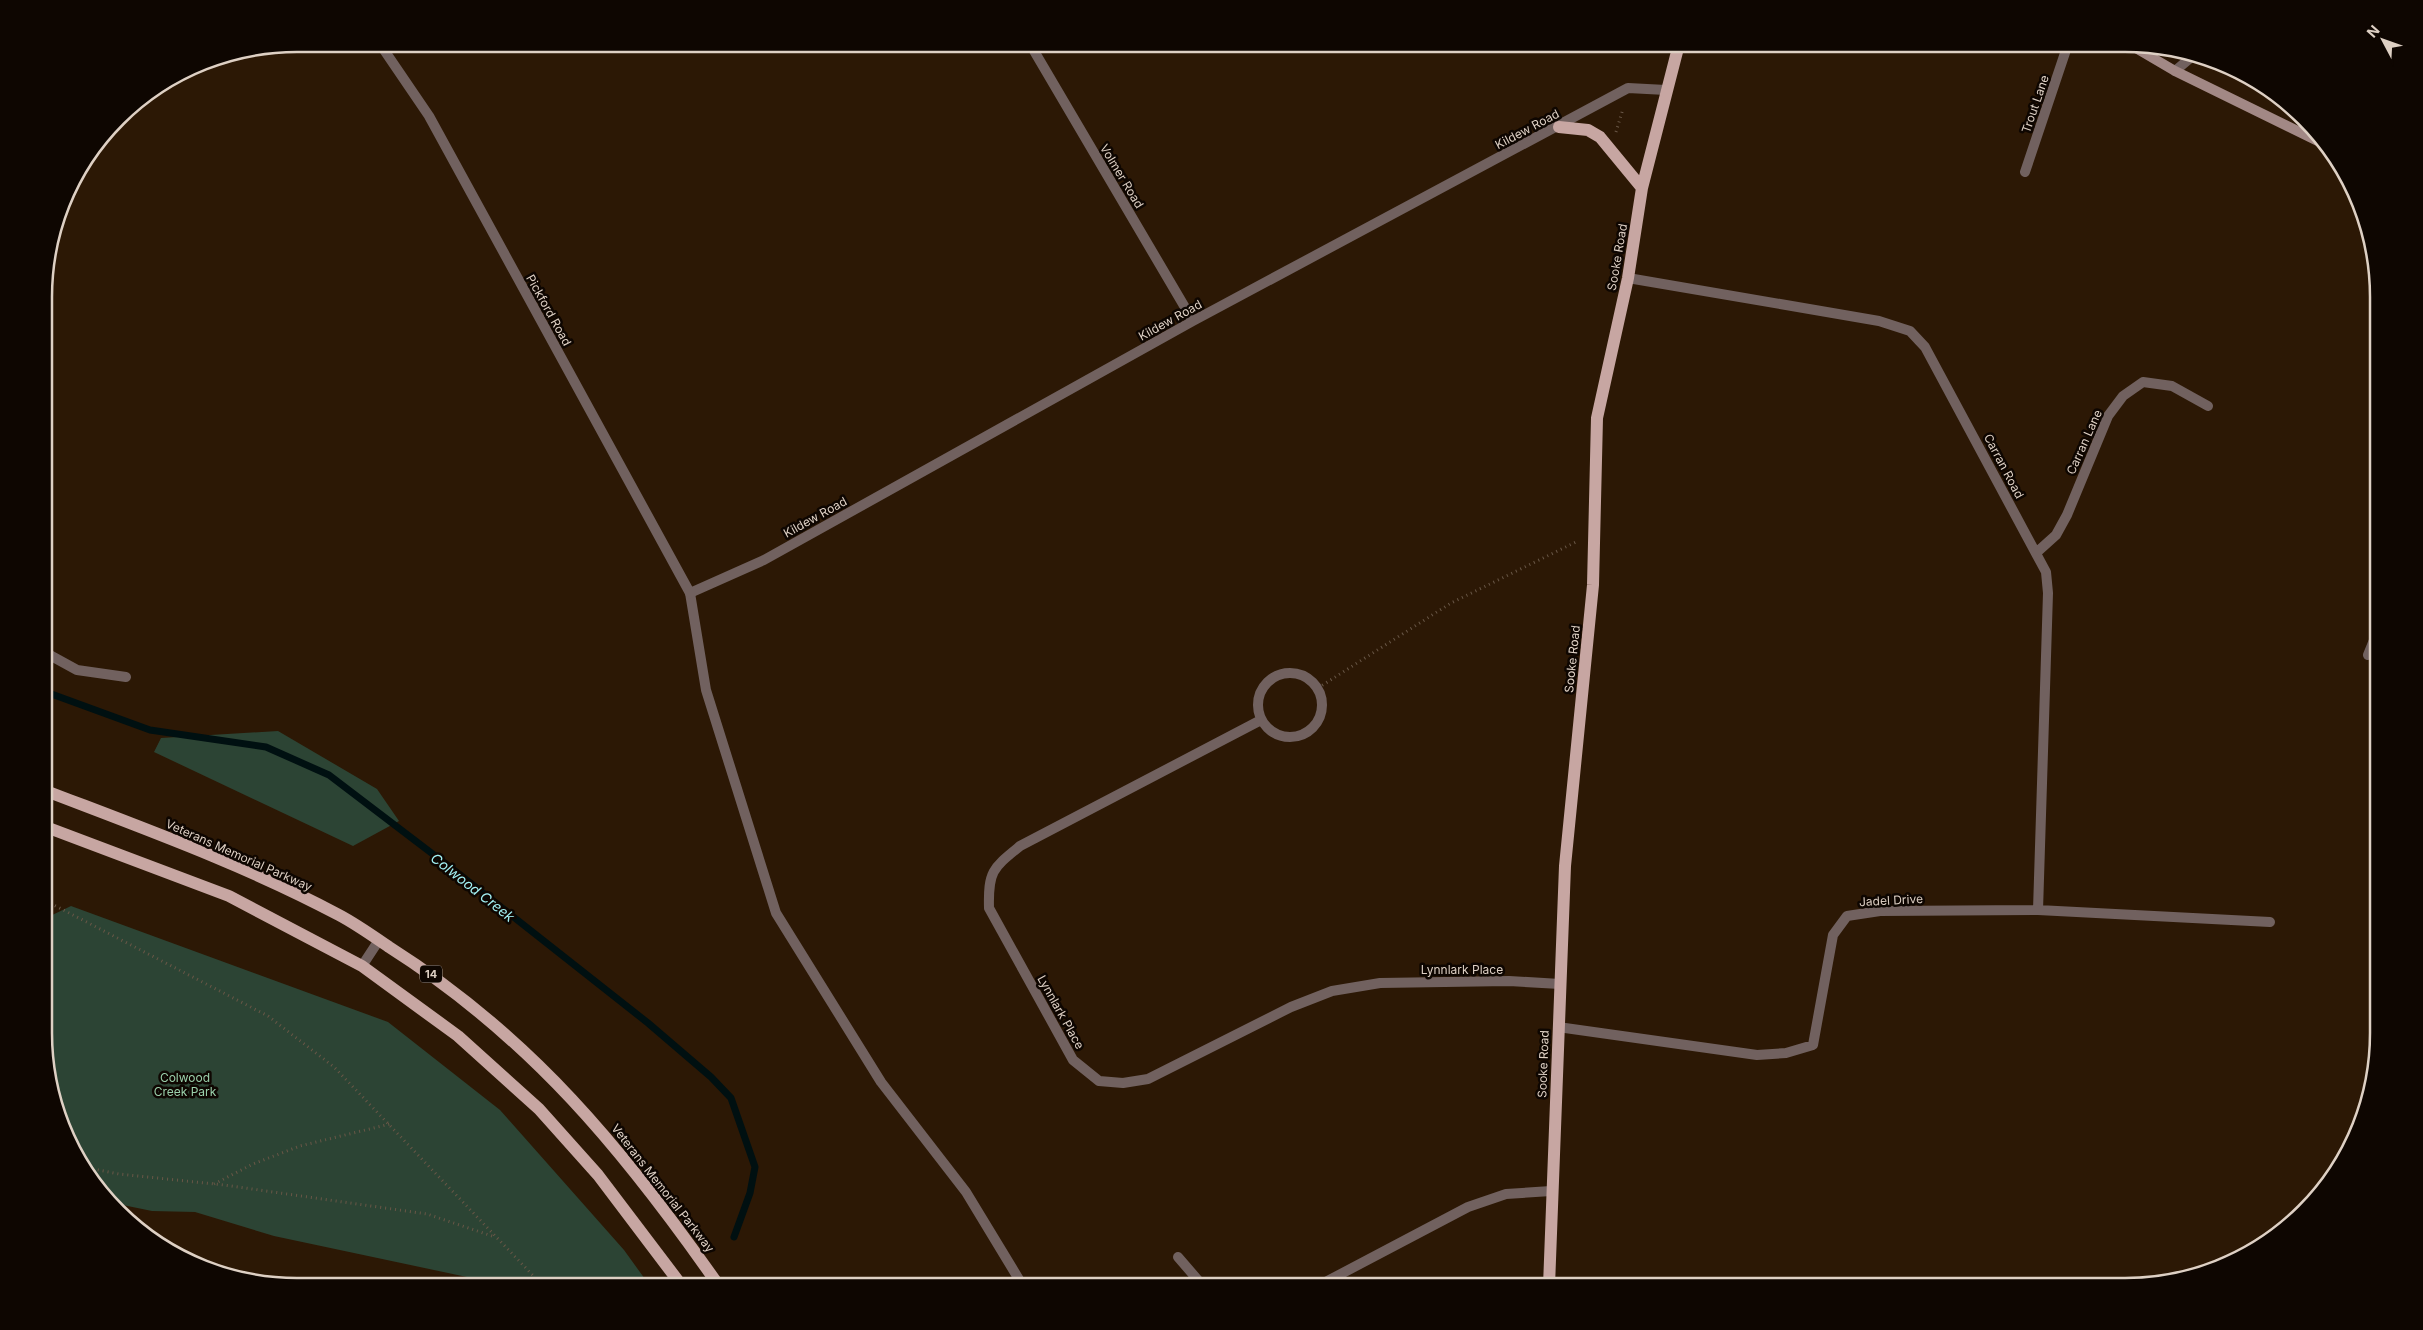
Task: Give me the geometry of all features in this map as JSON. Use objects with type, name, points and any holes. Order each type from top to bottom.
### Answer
[{"type":"main road","name":"Sooke Road","points":[[1549,1278],[1565,866],[1593,585],[1598,418],[1628,278],[1642,188],[1677,52]]},
{"type":"main road","points":[[2145,53],[2176,71],[2312,138]]},
{"type":"main road","points":[[1559,127],[1588,130],[1600,137],[1642,188]]},
{"type":"main road","name":"Veterans Memorial Parkway","points":[[52,794],[164,836],[269,880],[340,916],[425,970],[494,1023],[563,1088],[620,1152],[713,1278]]},
{"type":"main road","points":[[52,829],[229,896],[362,966],[458,1036],[539,1108],[598,1176],[676,1278]]},
{"type":"street","name":"Pickford Road","points":[[385,52],[429,116],[690,593],[706,690],[776,913],[882,1082],[966,1192],[1017,1278]]},
{"type":"street","name":"Volmer Road","points":[[1035,52],[1193,321]]},
{"type":"street","name":"Trout Lane","points":[[2025,172],[2065,52]]},
{"type":"street","points":[[2176,71],[2187,61]]},
{"type":"street","name":"Kildew Road","points":[[690,593],[764,560],[1193,321],[1559,127],[1628,88],[1666,90]]},
{"type":"street","name":"Carran Road","points":[[1628,278],[1879,321],[1910,331],[1925,347],[2046,572],[2048,593],[2038,910]]},
{"type":"street","name":"Carran Lane","points":[[2036,553],[2056,535],[2067,515],[2108,416],[2123,396],[2143,382],[2172,386],[2208,406]]},
{"type":"street","points":[[2368,655],[2370,650]]},
{"type":"street","points":[[52,656],[77,670],[126,677]]},
{"type":"street","points":[[1294,673],[1308,677],[1318,688],[1323,702],[1321,716],[1312,729],[1306,733],[1300,736],[1285,738],[1271,732],[1261,720],[1257,707],[1260,693],[1268,681],[1280,674],[1294,673]]},
{"type":"street","name":"Lynnlark Place","points":[[1261,720],[1020,846],[997,865],[988,882],[989,908],[1073,1060],[1099,1081],[1123,1083],[1148,1079],[1291,1007],[1332,991],[1380,983],[1509,981],[1560,984]]},
{"type":"street","name":"Jadel Drive","points":[[1558,1027],[1757,1055],[1786,1053],[1813,1045],[1833,935],[1847,916],[1880,911],[2038,910],[2270,922]]},
{"type":"street","points":[[362,966],[379,940]]},
{"type":"street","points":[[1333,1278],[1468,1206],[1506,1194],[1552,1191]]},
{"type":"street","points":[[1178,1257],[1196,1278]]},
{"type":"path","points":[[1615,136],[1625,104]]},
{"type":"path","points":[[1318,688],[1452,603],[1594,533]]},
{"type":"path","points":[[52,904],[268,1016],[334,1067],[535,1278]]},
{"type":"path","points":[[214,1184],[253,1164],[300,1146],[390,1124]]},
{"type":"path","points":[[94,1169],[427,1214],[496,1237]]},
{"type":"green space","points":[[278,731],[377,789],[399,821],[353,846],[154,752],[161,738]]},
{"type":"green space","name":"Colwood Creek Park","points":[[71,906],[388,1022],[500,1110],[624,1250],[644,1278],[472,1278],[274,1236],[195,1212],[152,1211],[123,1205],[103,1182],[85,1155],[71,1126],[57,1080],[52,1032],[52,915]]},
{"type":"waterway","name":"Colwood Creek","points":[[52,694],[150,730],[266,747],[329,775],[459,874],[648,1023],[711,1077],[731,1098],[755,1167],[750,1193],[734,1237]]}]
